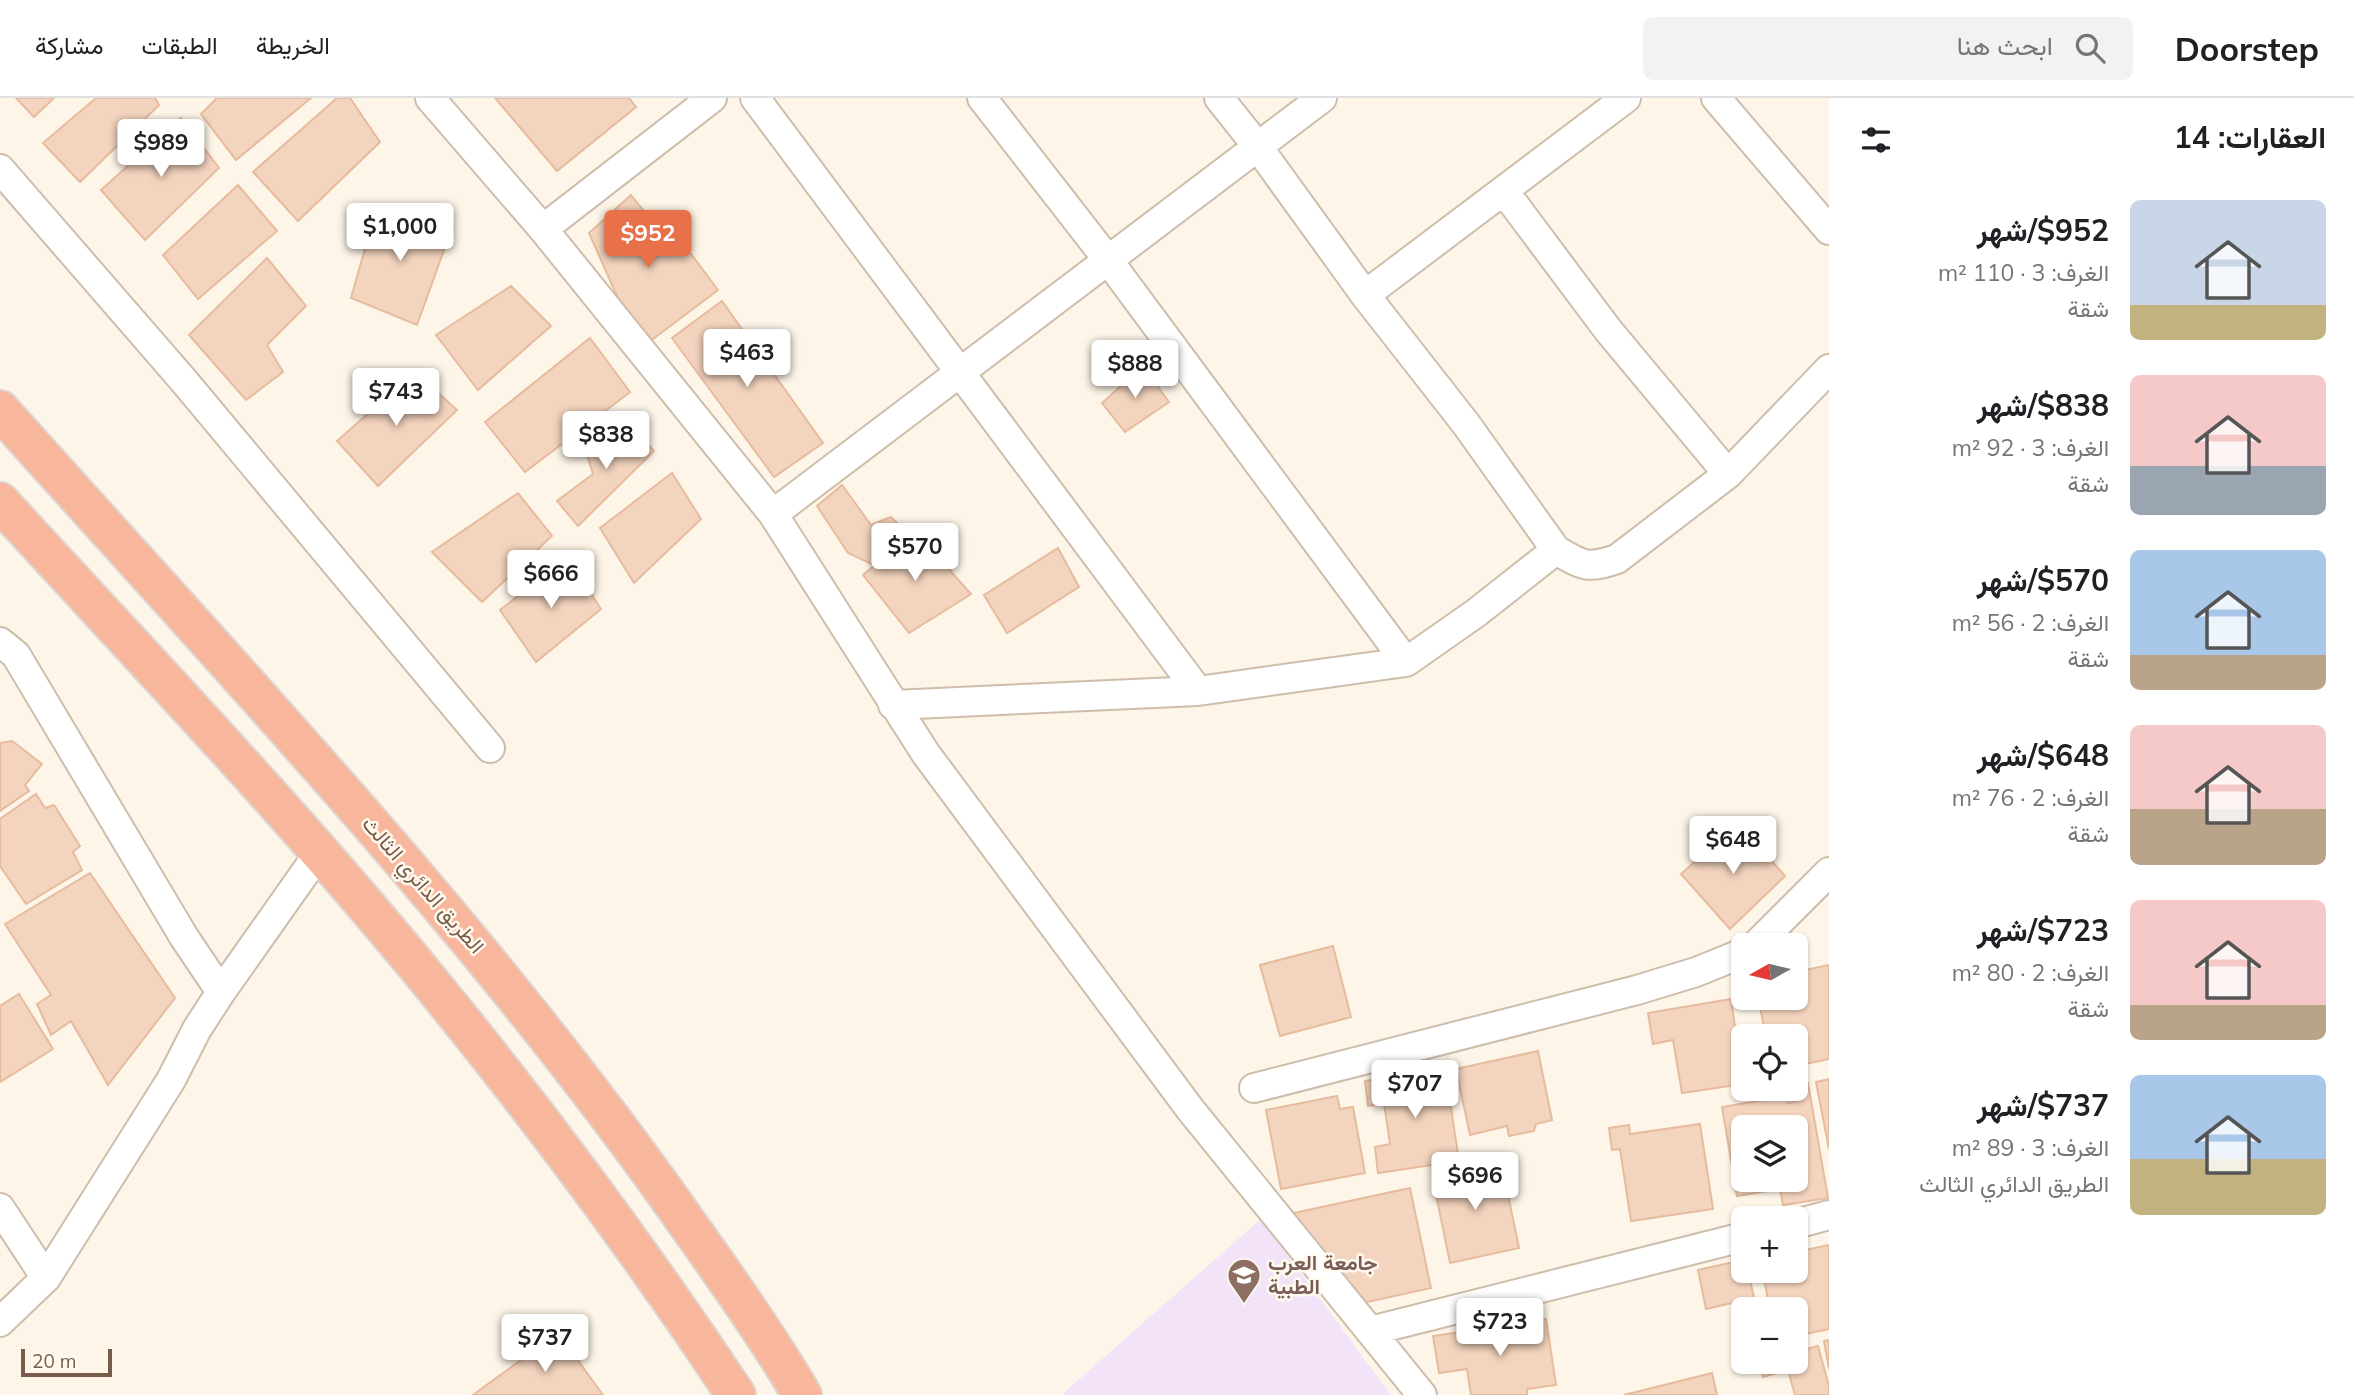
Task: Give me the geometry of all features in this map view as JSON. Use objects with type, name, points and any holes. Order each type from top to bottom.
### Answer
[{"type":"highway","name":"الطريق الدائري الثالث","points":[[0,410],[357,808],[467,935],[626,1138],[706,1251],[802,1395]]},
{"type":"highway","points":[[0,502],[319,853],[415,964],[545,1125],[667,1292],[736,1395]]},
{"type":"street","points":[[430,98],[543,229],[773,514],[926,754],[1190,1109],[1423,1395]]},
{"type":"street","points":[[543,229],[712,98]]},
{"type":"street","points":[[755,98],[1198,691]]},
{"type":"street","points":[[982,98],[1108,260],[1406,662]]},
{"type":"street","points":[[1219,98],[1258,146],[1365,295],[1466,424],[1556,550],[1577,563],[1595,566],[1617,559],[1728,474],[1829,369]]},
{"type":"street","points":[[773,514],[1322,98]]},
{"type":"street","points":[[1365,295],[1626,98]]},
{"type":"street","points":[[1716,98],[1826,221]]},
{"type":"street","points":[[0,169],[184,381],[490,748]]},
{"type":"street","points":[[1504,191],[1608,330],[1728,474]]},
{"type":"street","points":[[893,705],[1198,691],[1406,662],[1476,613],[1556,550]]},
{"type":"street","points":[[0,642],[16,655],[184,937],[221,992]]},
{"type":"street","points":[[0,1322],[46,1278],[171,1080],[221,992],[319,853]]},
{"type":"street","points":[[1768,933],[1828,875]]},
{"type":"street","points":[[1254,1088],[1637,990],[1731,958]]},
{"type":"street","points":[[0,1208],[46,1278]]},
{"type":"street","points":[[1808,1221],[1829,1216]]},
{"type":"street","points":[[1370,1331],[1731,1240]]},
{"type":"shaded area","name":"جامعة العرب الطبية","points":[[1261,1219],[1391,1395],[1064,1395],[1067,1390]]},
{"type":"building","points":[[16,98],[54,98],[34,117]]},
{"type":"building","points":[[96,98],[155,98],[159,105],[80,182],[43,143]]},
{"type":"building","points":[[217,98],[311,98],[236,160],[201,114]]},
{"type":"building","points":[[337,98],[350,98],[380,142],[298,221],[253,172]]},
{"type":"building","points":[[495,98],[629,98],[636,107],[557,171]]},
{"type":"building","points":[[181,118],[219,168],[145,240],[101,190]]},
{"type":"building","points":[[238,185],[277,231],[198,299],[163,255]]},
{"type":"building","points":[[631,195],[675,250],[691,254],[718,290],[649,342],[625,314],[589,233]]},
{"type":"building","points":[[377,206],[453,225],[417,325],[351,298]]},
{"type":"building","points":[[267,258],[306,306],[267,345],[283,372],[246,400],[189,335]]},
{"type":"building","points":[[511,286],[551,326],[478,390],[436,335]]},
{"type":"building","points":[[722,301],[823,443],[774,477],[672,338]]},
{"type":"building","points":[[590,338],[630,392],[525,472],[485,422]]},
{"type":"building","points":[[1143,366],[1169,402],[1125,432],[1102,403]]},
{"type":"building","points":[[415,372],[457,410],[378,486],[337,441]]},
{"type":"building","points":[[628,422],[654,451],[578,526],[557,501],[593,474],[586,452]]},
{"type":"building","points":[[672,473],[701,519],[634,583],[600,528]]},
{"type":"building","points":[[842,485],[871,525],[891,517],[910,536],[874,565],[848,553],[817,506]]},
{"type":"building","points":[[518,493],[552,536],[482,602],[432,552]]},
{"type":"building","points":[[915,531],[971,594],[909,633],[863,575]]},
{"type":"building","points":[[1058,548],[1079,587],[1007,633],[984,595]]},
{"type":"building","points":[[568,558],[601,609],[536,662],[500,610]]},
{"type":"building","points":[[12,741],[42,764],[25,785],[29,791],[0,811],[0,743]]},
{"type":"building","points":[[36,794],[45,808],[54,805],[80,846],[73,852],[82,870],[26,904],[0,866],[0,819]]},
{"type":"building","points":[[1738,823],[1785,876],[1730,929],[1681,874]]},
{"type":"building","points":[[90,873],[175,998],[108,1085],[71,1021],[51,1035],[37,1004],[51,995],[5,924]]},
{"type":"building","points":[[1333,946],[1351,1017],[1280,1036],[1260,965]]},
{"type":"building","points":[[1829,965],[1829,1059],[1808,1063],[1808,1024],[1763,1024],[1761,1010],[1808,1010],[1808,969]]},
{"type":"building","points":[[19,994],[53,1049],[0,1082],[0,1006]]},
{"type":"building","points":[[1731,999],[1735,1024],[1731,1024],[1731,1086],[1682,1093],[1673,1040],[1653,1044],[1648,1013]]},
{"type":"building","points":[[1538,1051],[1552,1120],[1536,1124],[1534,1131],[1509,1136],[1507,1126],[1470,1135],[1456,1069]]},
{"type":"building","points":[[1445,1068],[1459,1161],[1378,1173],[1375,1147],[1390,1144],[1384,1103],[1368,1106],[1365,1081]]},
{"type":"building","points":[[1829,1079],[1829,1149],[1816,1082]]},
{"type":"building","points":[[1808,1083],[1828,1198],[1783,1205],[1781,1192],[1808,1192],[1808,1115],[1731,1115],[1731,1160],[1722,1107],[1757,1101],[1808,1101]]},
{"type":"building","points":[[1337,1096],[1340,1109],[1353,1107],[1365,1173],[1281,1189],[1266,1110]]},
{"type":"building","points":[[1700,1124],[1713,1209],[1631,1221],[1620,1149],[1612,1150],[1609,1128],[1629,1125],[1630,1134]]},
{"type":"building","points":[[1501,1161],[1519,1248],[1450,1263],[1432,1175]]},
{"type":"building","points":[[1410,1188],[1431,1288],[1354,1305],[1285,1215]]},
{"type":"building","points":[[1736,1192],[1762,1192],[1737,1196]]},
{"type":"building","points":[[1829,1245],[1829,1329],[1808,1333],[1808,1297],[1768,1297],[1765,1283],[1808,1283],[1808,1249]]},
{"type":"building","points":[[1731,1263],[1731,1283],[1751,1283],[1754,1297],[1731,1297],[1731,1303],[1706,1309],[1698,1270]]},
{"type":"building","points":[[1546,1319],[1556,1385],[1527,1389],[1527,1395],[1471,1395],[1467,1369],[1439,1373],[1433,1336]]},
{"type":"building","points":[[558,1333],[603,1395],[473,1395]]},
{"type":"building","points":[[1829,1340],[1829,1369],[1824,1341]]},
{"type":"building","points":[[1818,1346],[1829,1395],[1795,1395],[1789,1374],[1808,1374],[1808,1349]]},
{"type":"building","points":[[1712,1373],[1717,1395],[1624,1395]]},
{"type":"place","name":"جامعة العرب الطبية","points":[[1244,1305]]}]
